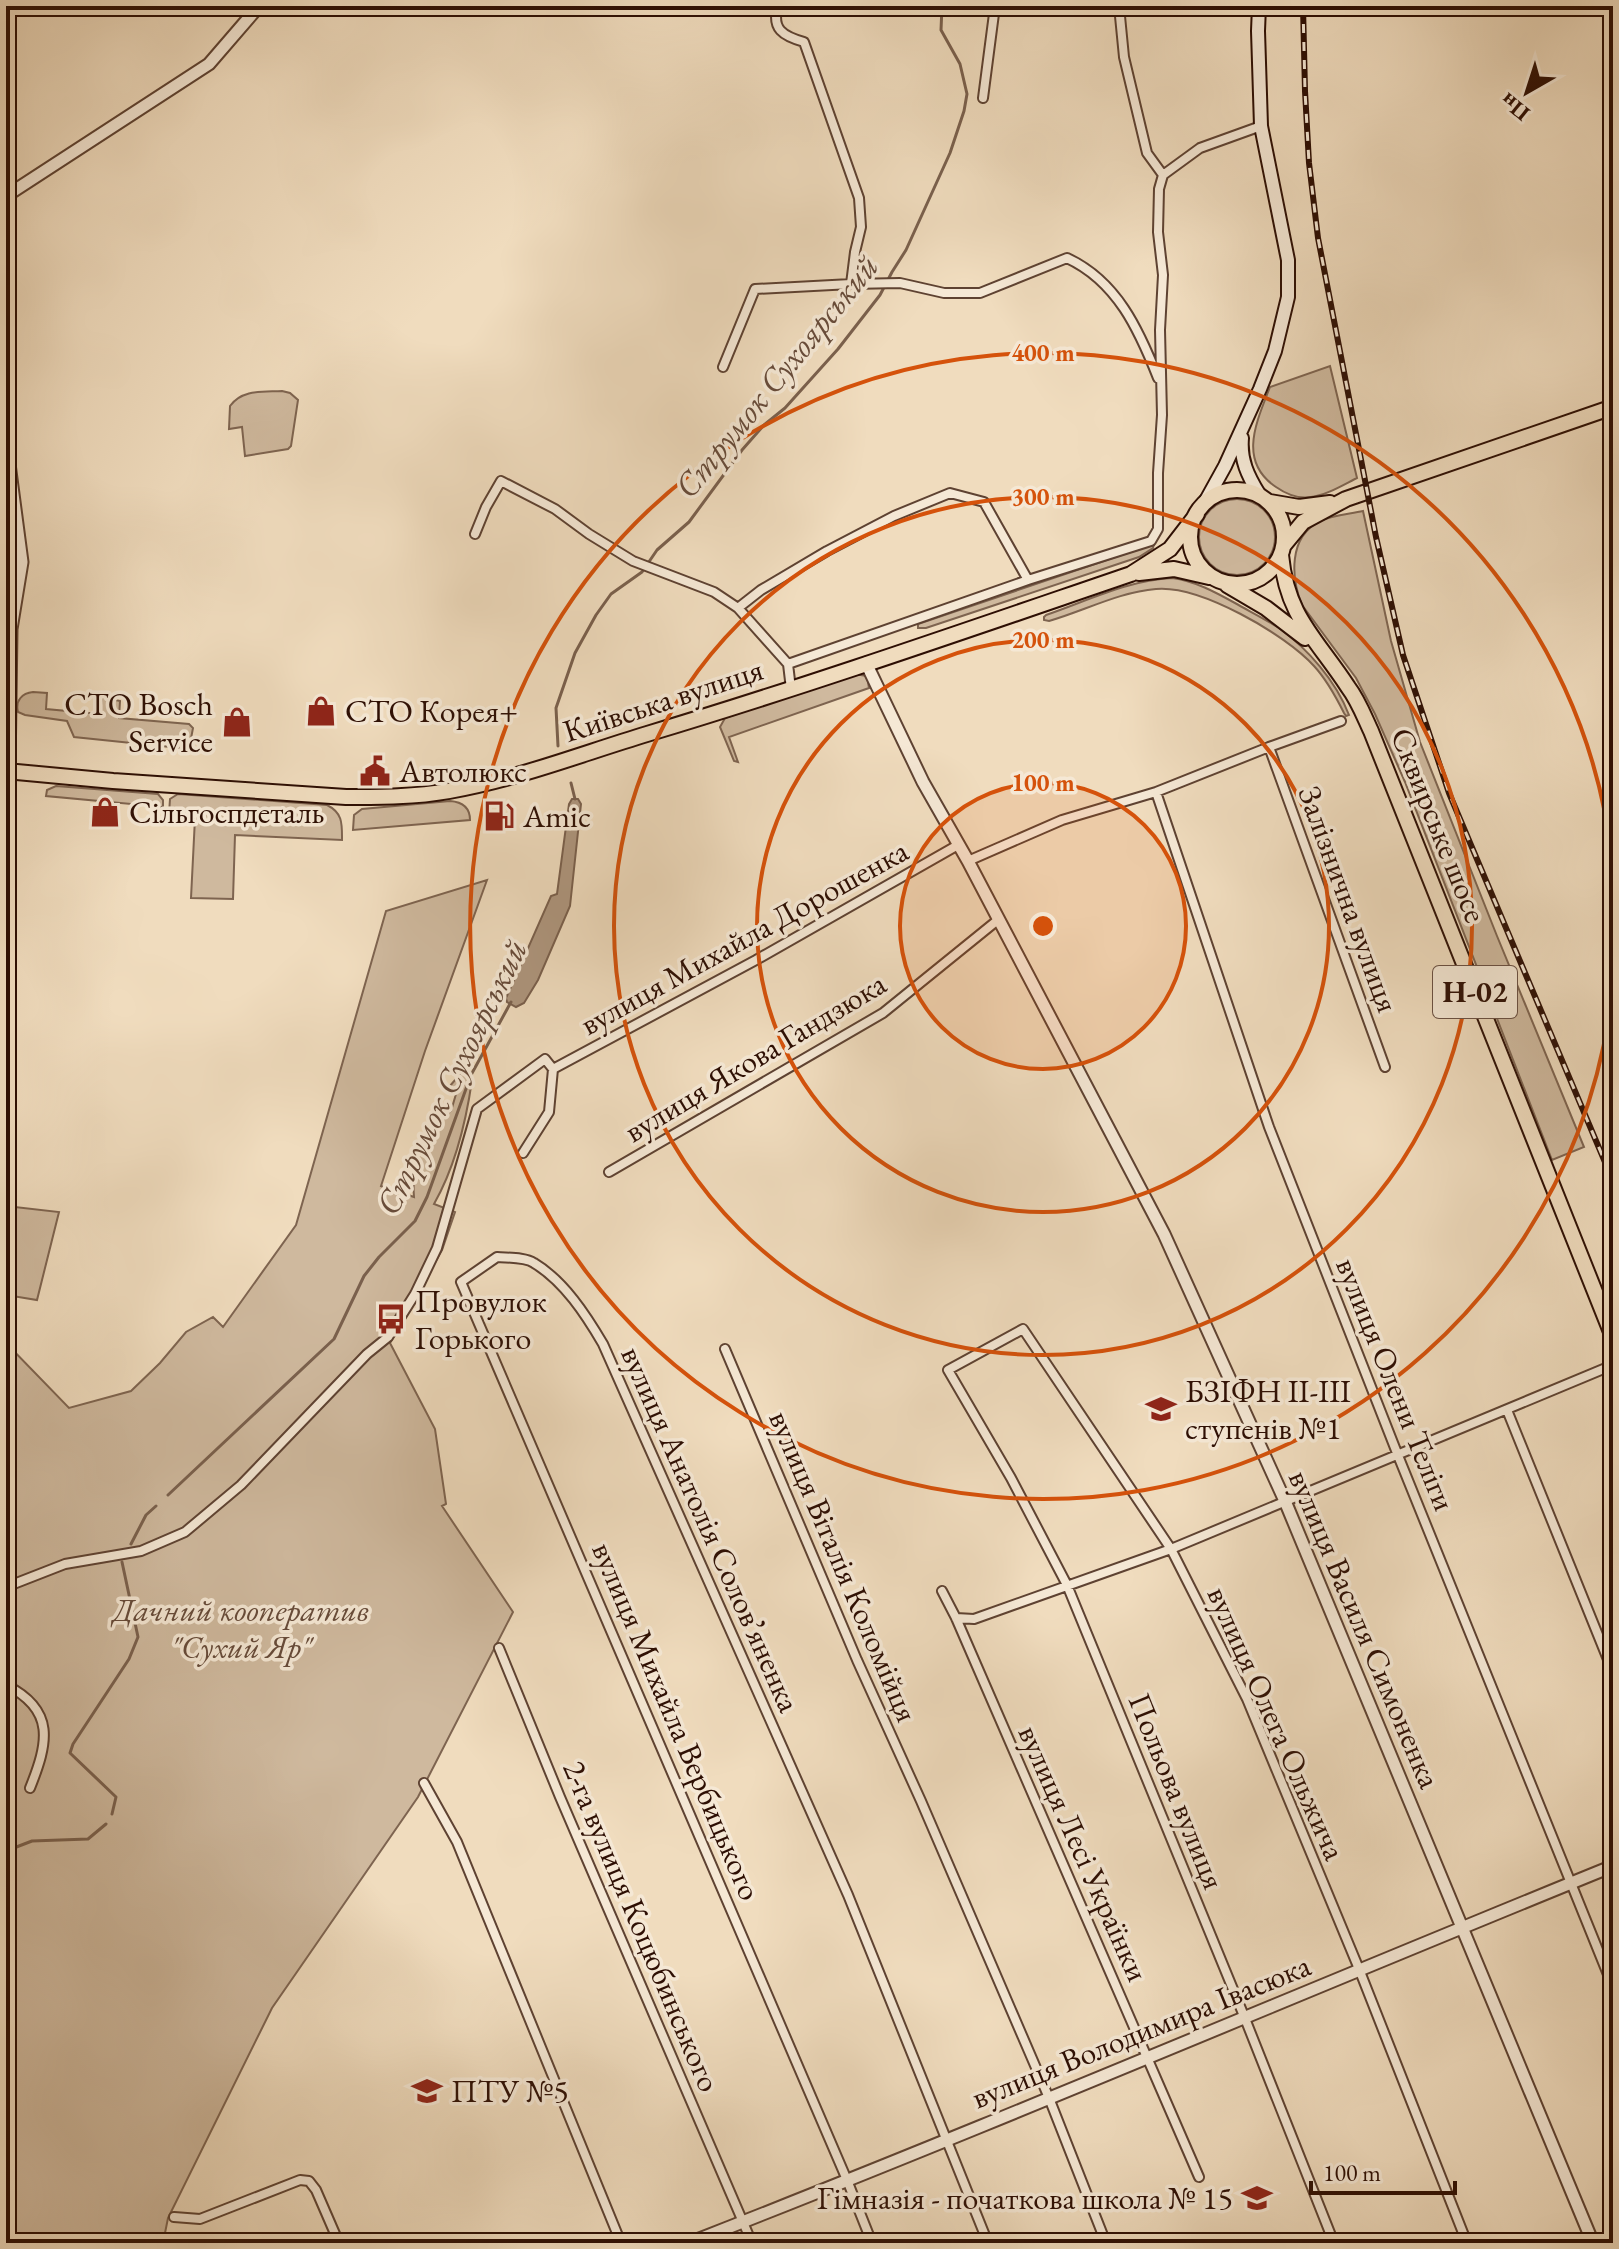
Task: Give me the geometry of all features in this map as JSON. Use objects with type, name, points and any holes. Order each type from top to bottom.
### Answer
[{"type":"main road","points":[[1200,509],[1225,466],[1275,351],[1288,297],[1288,260],[1261,126],[1259,6]]},
{"type":"main road","points":[[1220,581],[1237,585],[1263,577],[1273,568],[1303,522],[1346,499],[1613,407]]},
{"type":"main road","points":[[1243,426],[1241,450],[1244,466],[1282,523],[1282,550]]},
{"type":"main road","points":[[1200,509],[1218,495],[1244,491],[1299,507],[1346,499]]},
{"type":"main road","name":"Київська вулиця","points":[[1131,574],[1170,549],[1200,509]]},
{"type":"main road","name":"Н-02","points":[[1200,509],[1190,537],[1191,548],[1195,558],[1220,581]]},
{"type":"main road","name":"Сквирське шосе","points":[[1282,550],[1289,597],[1298,617],[1349,687],[1371,731],[1613,1337]]},
{"type":"main road","name":"Київська вулиця","points":[[8,771],[301,794],[381,797],[447,791],[504,779],[791,689],[1131,574],[1174,569],[1220,581]]},
{"type":"main road","name":"Сквирське шосе","points":[[1220,581],[1285,620],[1324,654]]},
{"type":"street","points":[[6,196],[209,64],[259,6]]},
{"type":"street","points":[[778,6],[775,21],[779,28],[788,37],[804,42],[859,198],[861,227],[851,284]]},
{"type":"street","points":[[983,98],[995,6]]},
{"type":"street","points":[[1119,6],[1124,57],[1147,153],[1163,175]]},
{"type":"street","points":[[1161,386],[1163,275],[1158,232],[1159,189],[1163,175],[1200,148],[1261,126]]},
{"type":"street","points":[[723,367],[755,289],[878,282],[944,293],[980,293],[1067,258],[1103,283],[1128,313],[1161,386]]},
{"type":"street","name":"Київська вулиця","points":[[788,664],[1028,580],[1151,541],[1158,529],[1161,386]]},
{"type":"street","points":[[6,441],[22,562],[11,629],[8,771]]},
{"type":"street","points":[[475,534],[501,481],[555,509],[639,564],[714,592],[738,608],[788,664],[791,689]]},
{"type":"street","points":[[738,608],[761,590],[827,551],[894,516],[950,493],[984,502],[1028,580]]},
{"type":"street","name":"вулиця Василя Симоненка","points":[[866,663],[923,782],[999,919],[1164,1234],[1285,1501],[1593,2243]]},
{"type":"street","points":[[968,861],[1062,820],[1156,792],[1341,721]]},
{"type":"street","name":"Залізнична вулиця","points":[[1269,747],[1385,1067]]},
{"type":"street","name":"вулиця Олени Теліги","points":[[1156,792],[1269,1127],[1613,1987]]},
{"type":"street","name":"вулиця Михайла Дорошенка","points":[[6,1587],[65,1564],[141,1551],[185,1532],[241,1485],[367,1354],[388,1337],[415,1294],[437,1248],[477,1109],[545,1059],[553,1069],[756,960],[958,845]]},
{"type":"street","name":"вулиця Якова Гандзюка","points":[[609,1172],[883,1013],[999,919]]},
{"type":"street","points":[[523,1153],[549,1112],[553,1069]]},
{"type":"street","name":"вулиця Анатолія Соловʼяненка","points":[[461,1282],[497,1257],[532,1261],[578,1303],[603,1344],[853,1907],[988,2243]]},
{"type":"street","name":"вулиця Михайла Вербицького","points":[[461,1282],[872,2243]]},
{"type":"street","name":"вулиця Олега Ольжича","points":[[948,1370],[1023,1329],[1171,1549],[1247,1699],[1359,1969],[1467,2243]]},
{"type":"street","name":"вулиця Віталія Коломійця","points":[[725,1349],[1049,2098],[1106,2243]]},
{"type":"street","points":[[956,1618],[974,1619],[1171,1549],[1613,1365]]},
{"type":"street","name":"Польова вулиця","points":[[948,1370],[1011,1478],[1067,1585],[1334,2243]]},
{"type":"street","points":[[1507,1410],[1613,1672]]},
{"type":"street","name":"вулиця Лесі Українки","points":[[942,1591],[1199,2177]]},
{"type":"street","name":"2-га вулиця Коцюбинського","points":[[499,1648],[752,2243]]},
{"type":"street","points":[[6,1685],[25,1696],[42,1717],[45,1735],[40,1763],[30,1788]]},
{"type":"street","points":[[424,1783],[457,1842],[621,2243]]},
{"type":"street","name":"вулиця Володимира Івасюка","points":[[689,2243],[1613,1866]]},
{"type":"street","points":[[174,2217],[200,2219],[300,2180],[309,2181],[339,2243]]},
{"type":"green space","points":[[1330,366],[1357,478],[1317,496],[1293,495],[1264,477],[1257,465],[1254,440],[1260,413],[1270,387]]},
{"type":"green space","points":[[282,391],[298,400],[291,446],[245,456],[242,427],[229,429],[230,406],[247,394]]},
{"type":"green space","points":[[1230,499],[1244,499],[1258,505],[1269,516],[1275,537],[1272,552],[1264,564],[1244,575],[1230,575],[1216,569],[1205,558],[1199,544],[1199,530],[1205,516],[1216,505]]},
{"type":"green space","points":[[1363,511],[1391,641],[1420,742],[1584,1147],[1552,1160],[1405,782],[1375,714],[1356,678],[1302,605],[1298,594],[1294,571],[1297,547],[1302,537],[1320,521]]},
{"type":"green space","points":[[1154,544],[1139,557],[926,628],[918,628],[918,624]]},
{"type":"green space","points":[[1172,578],[1212,591],[1279,628],[1320,667],[1337,690],[1349,715],[1346,716],[1319,671],[1301,653],[1241,614],[1195,595],[1174,590],[1142,591],[1044,620],[1046,615],[1108,592]]},
{"type":"green space","points":[[854,674],[867,676],[869,688],[729,737],[738,762],[734,761],[720,727],[725,718]]},
{"type":"green space","points":[[33,692],[47,693],[46,709],[100,714],[102,697],[120,701],[119,718],[189,724],[193,728],[189,749],[74,737],[67,721],[18,712],[20,698]]},
{"type":"green space","points":[[56,786],[158,794],[163,800],[163,807],[46,796],[47,790]]},
{"type":"green space","points":[[178,794],[327,805],[339,815],[342,840],[235,835],[233,899],[191,898],[195,818],[169,814],[170,799]]},
{"type":"green space","points":[[450,801],[465,806],[470,820],[353,830],[354,815],[362,809]]},
{"type":"green space","name":"Дачний кооператив \"Сухий Яр\"","points":[[487,880],[425,1051],[381,1186],[414,1197],[415,1168],[428,1129],[451,1111],[456,1094],[449,1087],[462,1072],[471,1075],[470,1096],[459,1144],[434,1204],[455,1212],[442,1250],[390,1343],[435,1429],[446,1504],[442,1506],[513,1612],[418,1797],[272,2008],[168,2218],[163,2243],[6,2243],[6,1343],[69,1408],[131,1391],[186,1332],[213,1317],[223,1327],[296,1225],[386,911]]},
{"type":"green space","points":[[6,1206],[59,1212],[37,1300],[6,1295]]},
{"type":"shaded area","points":[[572,799],[578,799],[581,804],[570,906],[538,980],[524,1003],[516,1007],[506,998],[551,896],[557,894]]},
{"type":"waterway","name":"Струмок Сухоярський","points":[[558,746],[556,708],[575,653],[596,615],[611,594],[642,572],[657,550],[689,522],[742,450],[838,349],[880,295],[906,250],[950,153],[967,94],[960,64],[941,30],[942,6]]},
{"type":"waterway","name":"Струмок Сухоярський","points":[[571,783],[575,799]]},
{"type":"waterway","name":"Струмок Сухоярський","points":[[168,1495],[334,1339],[364,1276],[415,1221],[427,1197],[471,1075],[511,1002]]},
{"type":"waterway","name":"Струмок Сухоярський","points":[[131,1544],[146,1515],[156,1506]]},
{"type":"waterway","name":"Струмок Сухоярський","points":[[112,1814],[116,1797],[70,1753],[129,1659],[138,1637],[122,1562]]},
{"type":"waterway","name":"Струмок Сухоярський","points":[[6,1851],[32,1841],[88,1839],[106,1824]]},
{"type":"railway","points":[[1303,6],[1309,163],[1318,238],[1376,537],[1403,655],[1449,793],[1613,1181]]},
{"type":"place","name":"СТО Корея+","points":[[321,711]]},
{"type":"place","name":"СТО Bosch Service","points":[[237,722]]},
{"type":"place","name":"Автолюкс","points":[[375,771]]},
{"type":"place","name":"Сільгоспдеталь","points":[[105,812]]},
{"type":"place","name":"Amic","points":[[499,816]]},
{"type":"place","name":"Провулок Горького","points":[[391,1319]]},
{"type":"place","name":"БЗІФН ІІ-ІІІ ступенів №1","points":[[1161,1409]]},
{"type":"place","name":"ПТУ №5","points":[[427,2091]]},
{"type":"place","name":"Гімназія - початкова школа № 15","points":[[1257,2198]]}]
